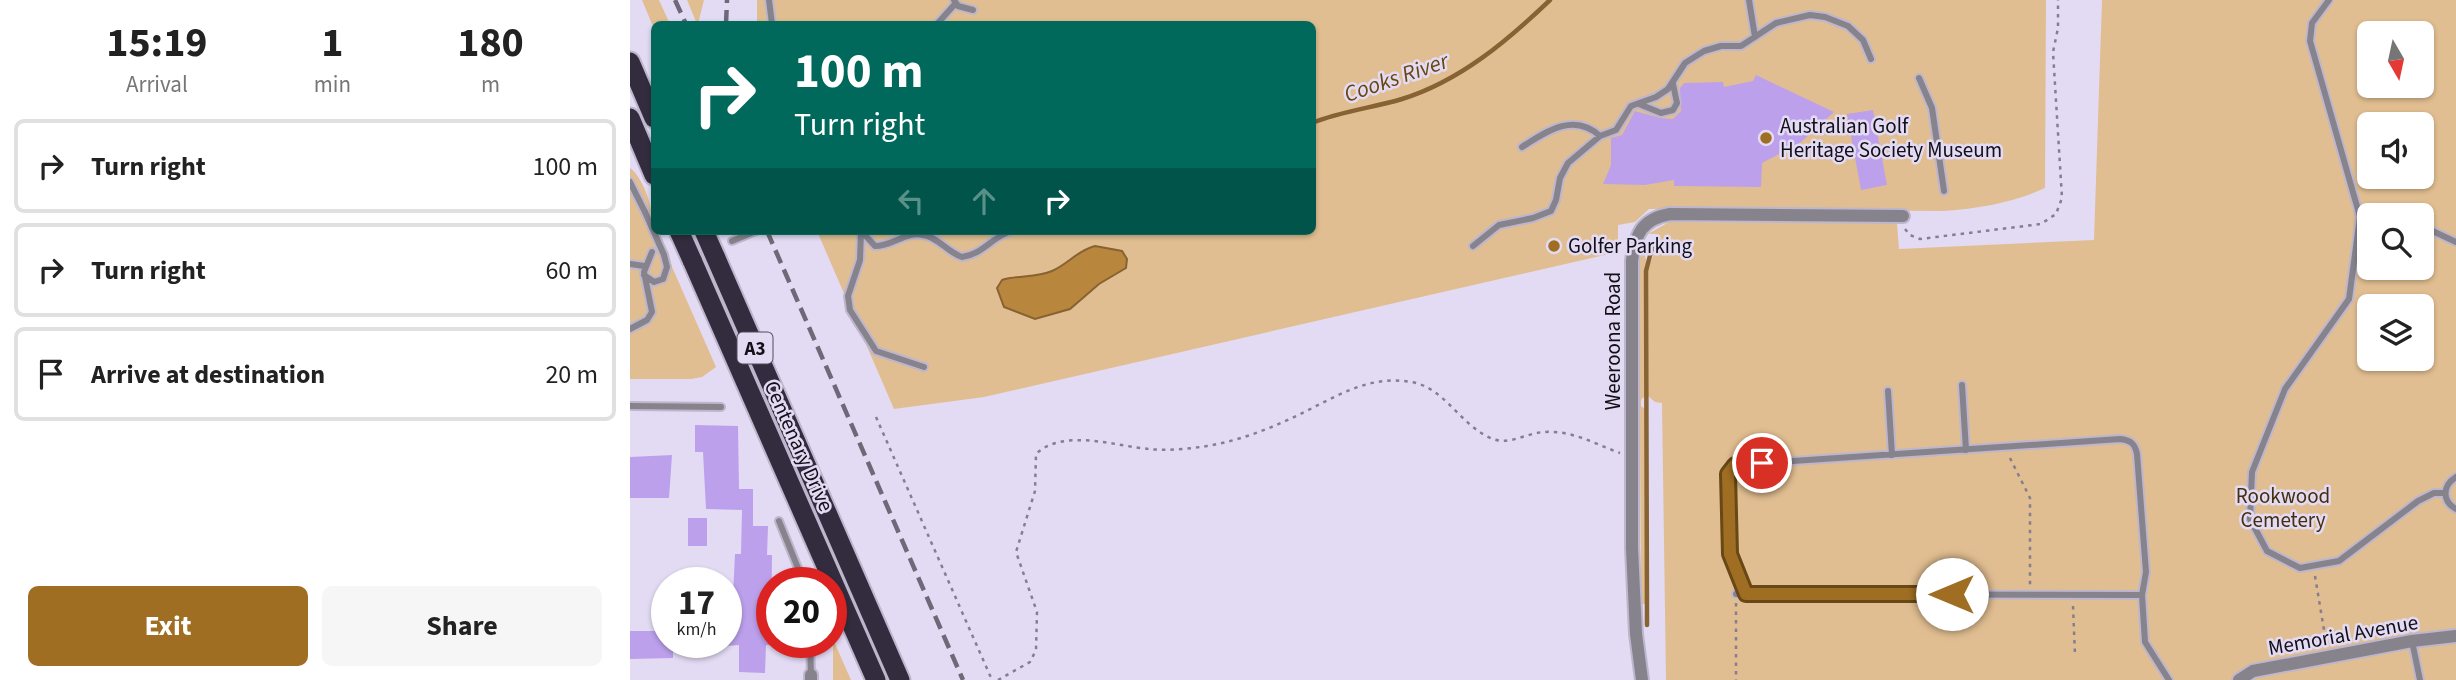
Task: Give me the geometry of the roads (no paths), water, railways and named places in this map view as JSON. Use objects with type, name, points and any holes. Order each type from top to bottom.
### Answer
[{"type":"highway","points":[[630,62],[651,111]]},
{"type":"highway","points":[[630,118],[651,168]]},
{"type":"highway","name":"Centenary Drive","points":[[681,235],[876,680]]},
{"type":"highway","name":"Centenary Drive","points":[[706,235],[900,680]]},
{"type":"street","name":"Weeroona Road","points":[[1642,680],[1635,617],[1633,457],[1632,261],[1637,232],[1649,220],[1682,214],[1903,216]]},
{"type":"street","name":"Memorial Avenue","points":[[2239,680],[2329,657],[2412,641],[2456,636]]},
{"type":"lane","points":[[769,0],[772,21]]},
{"type":"lane","points":[[1749,0],[1755,37]]},
{"type":"lane","points":[[2329,0],[2312,23],[2310,41],[2357,206]]},
{"type":"lane","points":[[939,21],[954,2],[973,10]]},
{"type":"lane","points":[[1473,246],[1499,225],[1551,211],[1564,168],[1600,136],[1616,130],[1628,109],[1656,97],[1672,84],[1685,63],[1698,55],[1721,46],[1741,46],[1786,19],[1825,17],[1856,32],[1871,59]]},
{"type":"lane","points":[[1919,78],[1932,108],[1944,191]]},
{"type":"lane","points":[[1638,103],[1661,113],[1673,110],[1677,103],[1672,84]]},
{"type":"lane","points":[[1522,147],[1568,124],[1584,125],[1600,136]]},
{"type":"lane","points":[[630,182],[651,226]]},
{"type":"lane","points":[[2434,232],[2456,242]]},
{"type":"lane","points":[[644,275],[654,282],[663,279],[667,267],[655,235]]},
{"type":"lane","points":[[732,242],[747,235]]},
{"type":"lane","points":[[861,235],[860,260],[848,296],[850,310],[876,351],[924,367]]},
{"type":"lane","points":[[865,235],[875,246],[892,244],[908,235]]},
{"type":"lane","points":[[925,235],[962,257],[979,252],[1001,235]]},
{"type":"lane","points":[[2357,239],[2349,299],[2285,389],[2252,472],[2250,519],[2267,551],[2300,568],[2339,561],[2418,500],[2434,493],[2445,493]]},
{"type":"lane","points":[[630,329],[647,320],[652,312],[644,266],[652,252]]},
{"type":"lane","points":[[630,264],[644,266]]},
{"type":"lane","points":[[1962,385],[1966,450]]},
{"type":"lane","points":[[1888,391],[1892,455]]},
{"type":"lane","points":[[630,406],[721,407]]},
{"type":"lane","points":[[1746,594],[1730,554],[1730,468],[1735,465],[2129,440],[2135,445],[2146,572],[2142,595],[2145,642],[2169,680]]},
{"type":"lane","points":[[2456,477],[2448,483],[2445,493],[2449,505],[2456,509]]},
{"type":"lane","points":[[779,521],[798,567]]},
{"type":"lane","points":[[1736,594],[2142,595]]},
{"type":"lane","points":[[2412,641],[2420,680]]},
{"type":"lane","points":[[810,658],[811,678]]},
{"type":"waterway","name":"Cooks River","points":[[1316,122],[1402,99],[1444,82],[1500,45],[1550,0]]},
{"type":"waterway","points":[[1647,625],[1646,271],[1652,248],[1660,252]]},
{"type":"railway","points":[[675,0],[685,21]]},
{"type":"railway","points":[[726,21],[727,0]]},
{"type":"railway","points":[[769,235],[963,680]]},
{"type":"place","name":"Australian Golf Heritage Society Museum","points":[[1766,138]]},
{"type":"place","name":"Golfer Parking","points":[[1554,246]]},
{"type":"park label","name":"Rookwood Cemetery","points":[[2283,508]]}]
